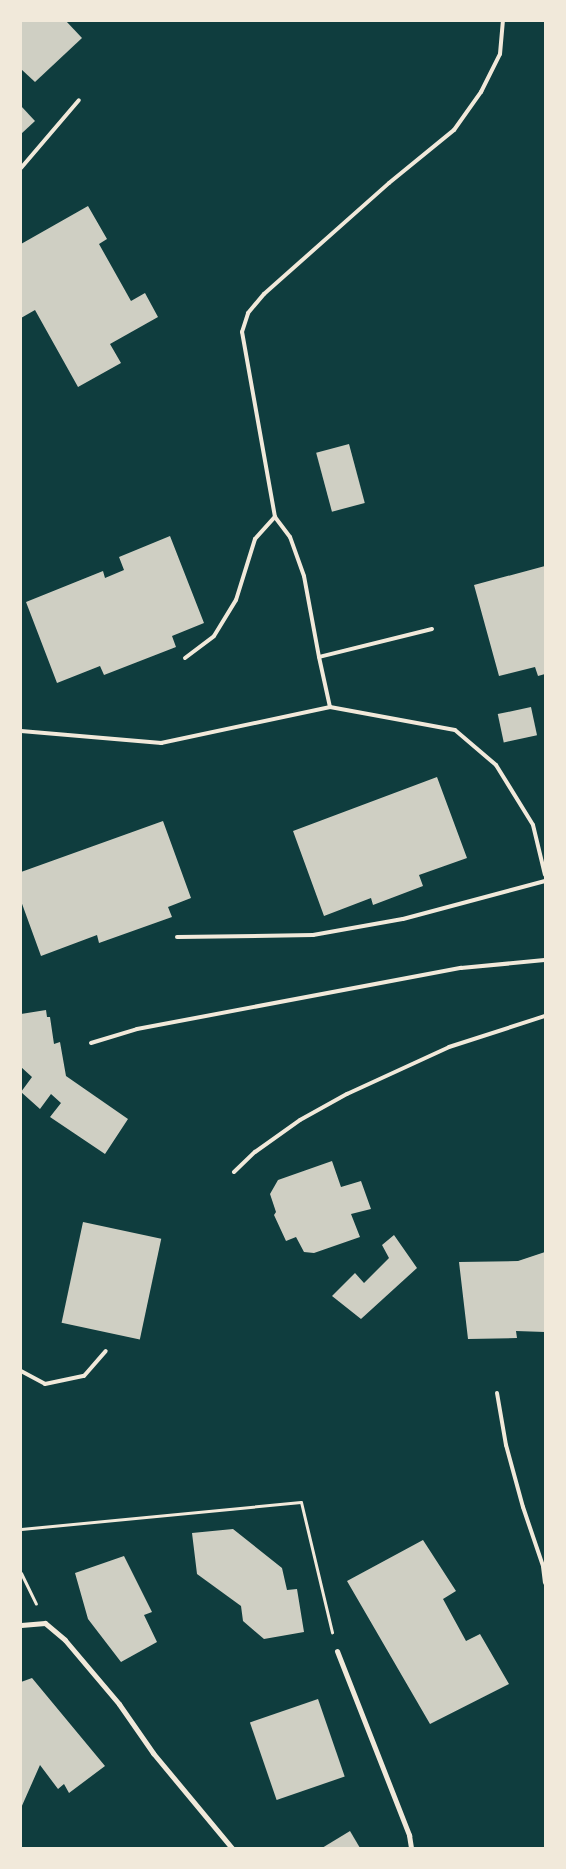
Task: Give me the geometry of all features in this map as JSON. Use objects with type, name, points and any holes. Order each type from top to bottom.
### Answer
[{"type":"street","points":[[543,1566],[545,1582]]},
{"type":"street","points":[[21,1625],[45,1623],[65,1640],[119,1704],[154,1753],[232,1848]]},
{"type":"street","points":[[337,1651],[409,1836],[411,1848]]},
{"type":"lane","points":[[330,707],[304,576],[290,537],[275,517],[242,332],[248,312],[264,294],[352,216],[454,130],[480,92],[500,54],[503,21]]},
{"type":"lane","points":[[21,168],[79,100]]},
{"type":"lane","points":[[185,658],[214,636],[236,600],[255,539],[275,517]]},
{"type":"lane","points":[[319,657],[432,629]]},
{"type":"lane","points":[[21,731],[161,743],[330,707],[455,730],[496,765],[533,825],[545,875]]},
{"type":"lane","points":[[177,937],[313,935],[403,919],[545,881]]},
{"type":"lane","points":[[91,1043],[137,1029],[452,970],[545,960]]},
{"type":"lane","points":[[234,1172],[254,1152],[300,1120],[346,1094],[449,1047],[545,1016]]},
{"type":"lane","points":[[21,1371],[45,1384],[84,1376],[106,1351]]},
{"type":"lane","points":[[497,1393],[506,1445],[518,1490],[543,1566]]},
{"type":"path","points":[[21,1529],[301,1502],[337,1651]]},
{"type":"path","points":[[21,1574],[45,1623]]},
{"type":"building","points":[[21,21],[66,21],[82,38],[35,82],[21,69]]},
{"type":"building","points":[[21,106],[35,121],[21,134]]},
{"type":"building","points":[[88,206],[107,239],[99,244],[131,301],[145,293],[158,317],[110,344],[121,363],[78,387],[35,310],[21,318],[21,244]]},
{"type":"building","points":[[349,444],[365,503],[332,512],[316,453]]},
{"type":"building","points":[[170,536],[204,623],[172,636],[176,647],[104,675],[100,666],[57,683],[26,602],[103,571],[105,578],[124,570],[119,557]]},
{"type":"building","points":[[545,566],[545,674],[538,676],[535,667],[499,676],[474,585]]},
{"type":"building","points":[[531,707],[537,735],[504,742],[498,714]]},
{"type":"building","points":[[437,777],[467,858],[419,875],[423,886],[373,905],[371,898],[324,916],[293,831]]},
{"type":"building","points":[[163,821],[191,898],[168,907],[172,917],[99,943],[97,935],[41,956],[21,901],[21,872]]},
{"type":"building","points":[[46,1010],[47,1017],[50,1017],[54,1044],[60,1042],[66,1076],[128,1119],[105,1154],[50,1117],[61,1103],[51,1094],[40,1109],[21,1092],[32,1077],[21,1067],[21,1014]]},
{"type":"building","points":[[332,1161],[341,1187],[361,1181],[371,1209],[351,1214],[360,1237],[314,1253],[304,1252],[296,1237],[286,1241],[274,1215],[276,1212],[270,1194],[278,1180]]},
{"type":"building","points":[[83,1222],[161,1239],[140,1339],[62,1323]]},
{"type":"building","points":[[394,1235],[417,1268],[361,1319],[332,1296],[355,1273],[364,1283],[389,1258],[382,1245]]},
{"type":"building","points":[[545,1252],[545,1332],[516,1331],[517,1338],[468,1339],[459,1262],[518,1261]]},
{"type":"building","points":[[233,1529],[282,1568],[287,1590],[297,1589],[304,1632],[264,1639],[243,1621],[241,1606],[197,1574],[192,1533]]},
{"type":"building","points":[[423,1540],[456,1591],[443,1599],[466,1641],[480,1634],[509,1684],[430,1724],[347,1581]]},
{"type":"building","points":[[124,1556],[152,1612],[144,1615],[157,1642],[121,1662],[88,1619],[75,1573]]},
{"type":"building","points":[[32,1678],[105,1766],[69,1793],[64,1784],[58,1789],[40,1765],[21,1808],[21,1682]]},
{"type":"building","points":[[318,1699],[345,1777],[277,1800],[250,1722]]},
{"type":"building","points":[[350,1831],[360,1848],[322,1848]]}]
